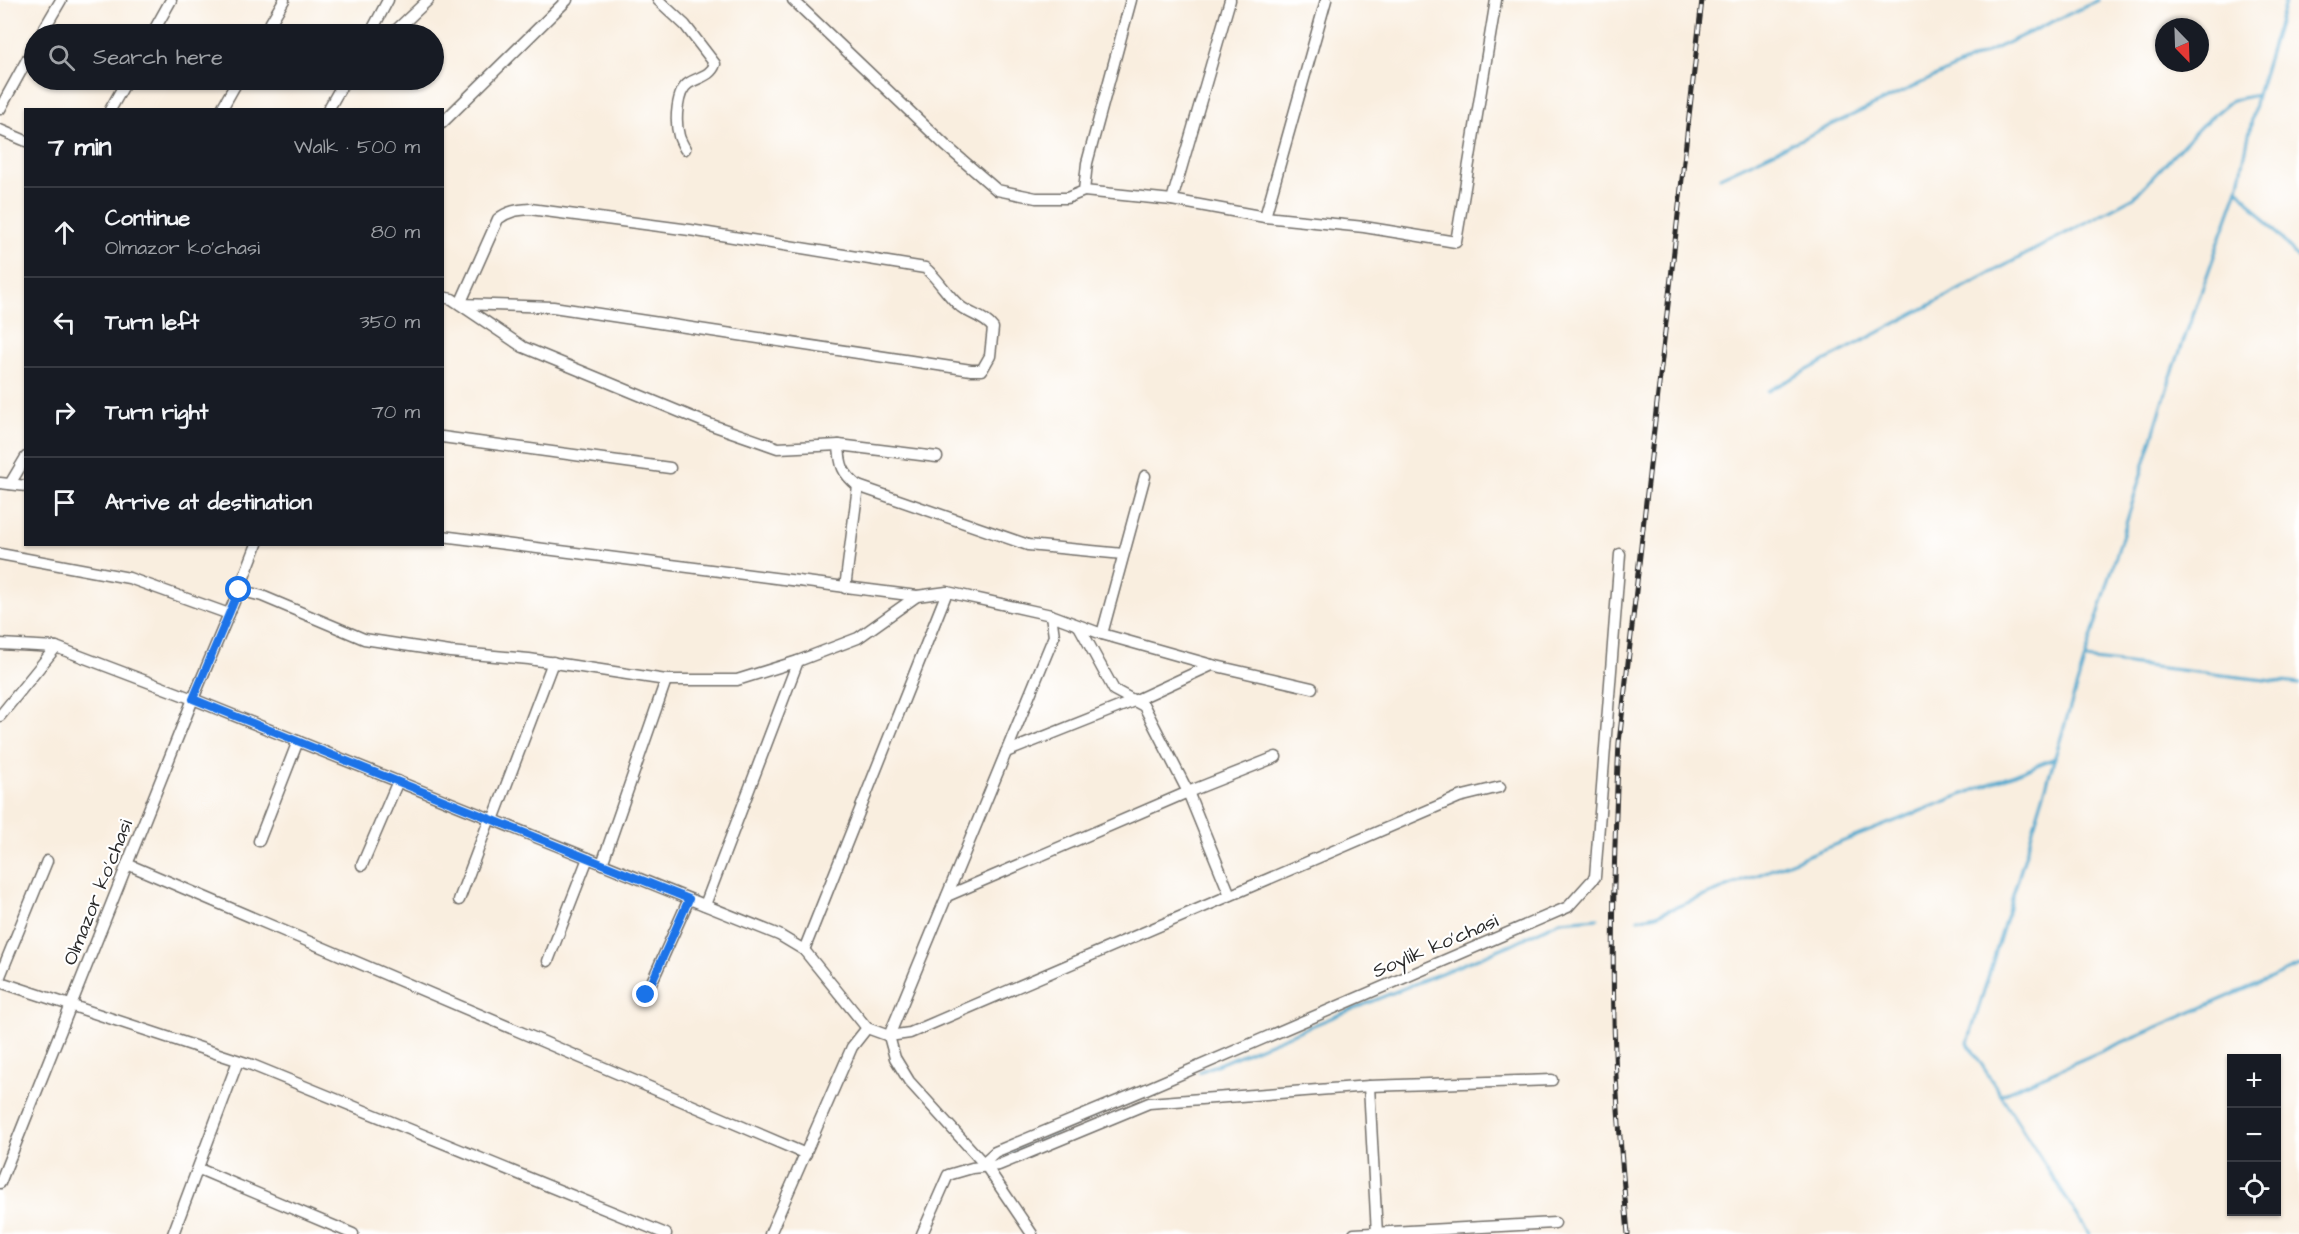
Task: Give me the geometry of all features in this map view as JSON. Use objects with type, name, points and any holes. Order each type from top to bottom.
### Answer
[{"type":"street","points":[[47,24],[61,0]]},
{"type":"street","points":[[158,24],[171,0]]},
{"type":"street","points":[[270,24],[284,0]]},
{"type":"street","points":[[375,24],[388,0]]},
{"type":"street","points":[[403,24],[428,0]]},
{"type":"street","points":[[444,121],[567,0]]},
{"type":"street","points":[[658,0],[685,25],[715,64],[710,73],[689,83],[682,93],[677,120],[679,137],[685,149]]},
{"type":"street","points":[[794,0],[946,146],[998,190],[1036,198],[1067,198],[1084,191],[1172,200],[1265,217],[1364,228],[1456,242],[1497,0]]},
{"type":"street","points":[[1084,191],[1087,163],[1131,0]]},
{"type":"street","points":[[1172,200],[1230,0]]},
{"type":"street","points":[[1265,217],[1326,0]]},
{"type":"street","points":[[0,109],[24,65]]},
{"type":"street","points":[[111,108],[121,90]]},
{"type":"street","points":[[222,108],[232,90]]},
{"type":"street","points":[[329,108],[339,90]]},
{"type":"street","points":[[0,130],[24,140]]},
{"type":"street","points":[[530,209],[690,230],[925,268],[935,276],[960,306],[987,321],[993,328],[993,342],[990,356],[982,370],[971,370],[553,307],[460,304],[498,219],[514,210],[530,209]]},
{"type":"street","points":[[444,297],[452,299],[524,347],[709,424],[778,448],[839,445],[937,457]]},
{"type":"street","points":[[444,437],[670,468]]},
{"type":"street","points":[[839,445],[840,460],[846,476],[858,486],[1028,545],[1123,554]]},
{"type":"street","points":[[5,484],[24,460]]},
{"type":"street","points":[[1102,634],[1145,476]]},
{"type":"street","points":[[5,484],[24,486]]},
{"type":"street","points":[[845,588],[858,486]]},
{"type":"street","points":[[444,536],[917,596],[947,592],[1051,615],[1102,634],[1212,665],[1312,688]]},
{"type":"street","name":"Olmazor ko'chasi","points":[[0,1183],[256,546]]},
{"type":"street","points":[[0,554],[129,578],[229,614]]},
{"type":"street","name":"Soylik ko'chasi","points":[[985,1164],[995,1152],[1568,907],[1595,877],[1620,554]]},
{"type":"street","points":[[239,590],[262,596],[364,639],[450,652],[553,662],[666,680],[737,680],[798,661],[858,638],[917,596]]},
{"type":"street","points":[[804,950],[947,592]]},
{"type":"street","points":[[1032,1234],[985,1164],[909,1081],[895,1058],[889,1036],[1054,636],[1051,615]]},
{"type":"street","points":[[1078,626],[1114,690],[1144,706],[1188,792],[1230,896]]},
{"type":"street","points":[[0,644],[56,647],[193,699],[779,935],[804,950],[867,1028],[889,1036],[910,1033],[1459,797],[1500,787]]},
{"type":"street","points":[[0,716],[56,647]]},
{"type":"street","points":[[705,906],[798,661]]},
{"type":"street","points":[[459,900],[553,662]]},
{"type":"street","points":[[1006,752],[1134,701],[1212,665]]},
{"type":"street","points":[[602,864],[666,680]]},
{"type":"street","points":[[259,841],[298,741]]},
{"type":"street","points":[[947,896],[1188,792],[1276,757]]},
{"type":"street","points":[[362,865],[398,781]]},
{"type":"street","points":[[548,961],[588,858]]},
{"type":"street","points":[[0,976],[47,861]]},
{"type":"street","points":[[127,864],[806,1154]]},
{"type":"street","points":[[646,995],[689,899]]},
{"type":"street","points":[[0,982],[263,1069],[666,1234]]},
{"type":"street","points":[[770,1234],[852,1047],[867,1028]]},
{"type":"street","points":[[173,1234],[238,1061]]},
{"type":"street","points":[[922,1234],[948,1175],[985,1164],[999,1165],[1149,1102],[1369,1086],[1552,1080]]},
{"type":"street","points":[[1369,1086],[1377,1233]]},
{"type":"street","points":[[1144,1090],[1149,1102]]},
{"type":"street","points":[[199,1169],[353,1234]]},
{"type":"street","points":[[1354,1234],[1555,1223]]},
{"type":"waterway","points":[[1720,177],[2099,0]]},
{"type":"waterway","points":[[2089,1234],[1968,1043],[2170,379],[2238,189],[2257,95],[2286,0]]},
{"type":"waterway","points":[[1768,391],[2134,197],[2201,126],[2232,100],[2257,95]]},
{"type":"waterway","points":[[2238,189],[2299,259]]},
{"type":"waterway","points":[[2085,659],[2299,684]]},
{"type":"waterway","points":[[1638,919],[1656,915],[2055,758]]},
{"type":"waterway","points":[[1199,1072],[1512,944],[1560,921],[1598,918]]},
{"type":"waterway","points":[[2002,1094],[2299,966]]},
{"type":"waterway","points":[[1000,1158],[1099,1114]]},
{"type":"railway","points":[[1628,1234],[1617,1098],[1613,975],[1619,743],[1702,0]]},
{"type":"route","points":[[239,590],[193,699],[689,899],[646,995]]}]
